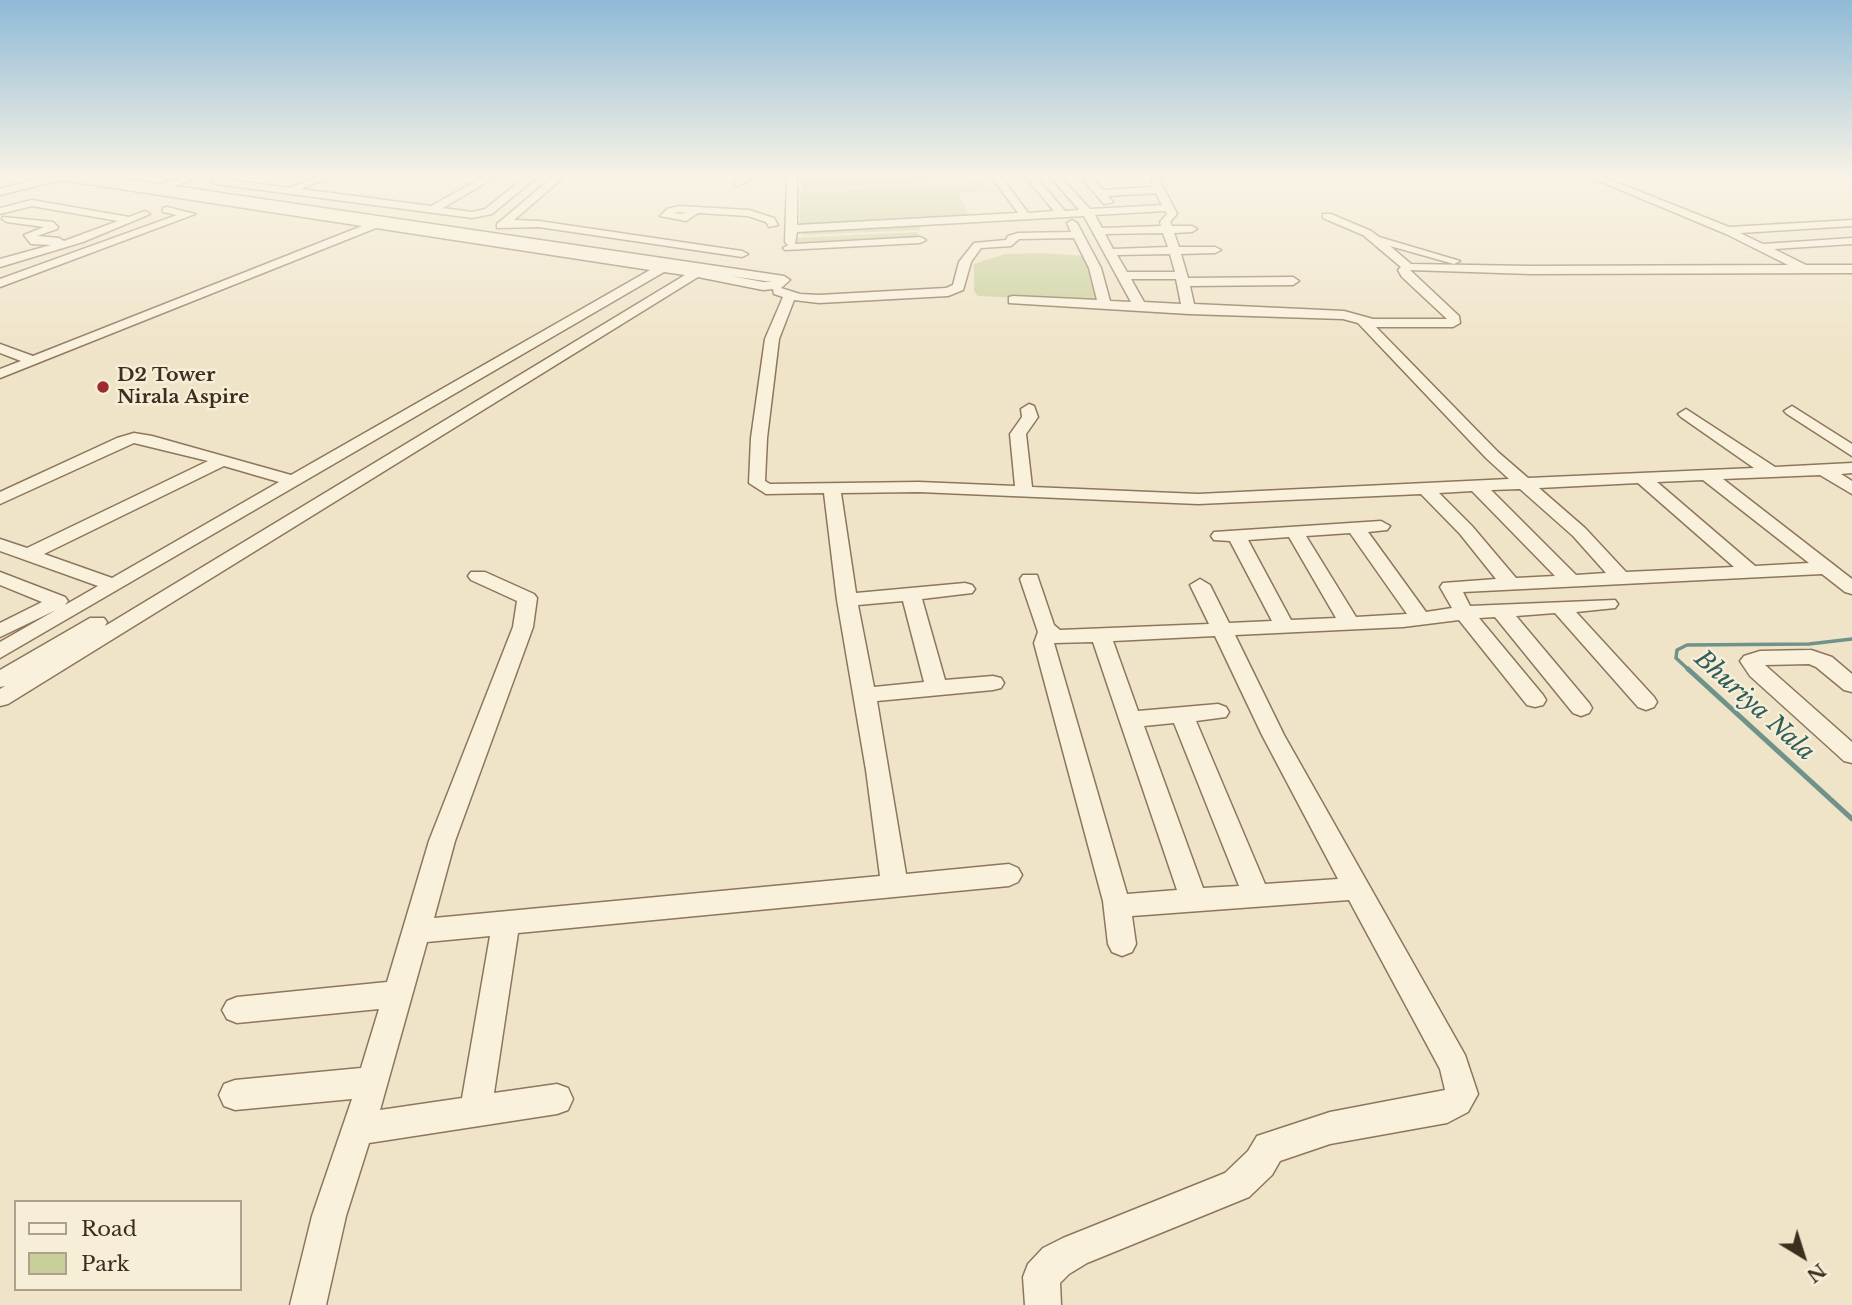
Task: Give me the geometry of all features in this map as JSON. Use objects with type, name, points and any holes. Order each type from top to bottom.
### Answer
[{"type":"street","points":[[0,263],[89,236]]},
{"type":"street","points":[[0,283],[130,236]]},
{"type":"street","points":[[0,374],[348,236]]},
{"type":"street","points":[[448,236],[662,268],[730,271],[894,236]]},
{"type":"street","points":[[490,236],[621,246],[644,239],[742,254]]},
{"type":"street","points":[[564,236],[738,264],[730,271]]},
{"type":"street","points":[[581,236],[621,246],[695,271]]},
{"type":"street","points":[[787,236],[785,258],[789,296],[772,338],[759,438],[757,482],[766,489],[832,486],[1198,499],[1852,468]]},
{"type":"street","points":[[0,680],[584,330],[695,271],[920,236]]},
{"type":"street","points":[[789,296],[837,299],[948,292],[960,287],[965,262],[978,245],[1011,243],[1012,238],[1024,236]]},
{"type":"street","points":[[1078,236],[1095,268],[1104,305]]},
{"type":"street","points":[[1102,236],[1140,307]]},
{"type":"street","points":[[1111,236],[1179,263]]},
{"type":"street","points":[[1111,236],[1179,263]]},
{"type":"street","points":[[1170,236],[1179,263],[1189,310]]},
{"type":"street","points":[[1131,289],[1179,263],[1195,236]]},
{"type":"street","points":[[1370,236],[1404,263],[1485,270],[1852,269]]},
{"type":"street","points":[[1739,236],[1804,268]]},
{"type":"street","points":[[30,255],[29,237],[79,240]]},
{"type":"street","points":[[1375,239],[1485,270]]},
{"type":"street","points":[[1763,246],[1852,241]]},
{"type":"street","points":[[1125,276],[1179,263],[1215,250]]},
{"type":"street","points":[[1790,259],[1840,256]]},
{"type":"street","points":[[1404,263],[1449,259]]},
{"type":"street","points":[[1118,264],[1179,263],[1293,281]]},
{"type":"street","points":[[1013,300],[1344,315],[1364,322],[1442,325],[1455,321],[1406,274],[1404,263]]},
{"type":"street","points":[[0,651],[662,268]]},
{"type":"street","points":[[0,699],[695,271]]},
{"type":"street","points":[[1364,322],[1492,455],[1579,532],[1622,579]]},
{"type":"street","points":[[129,323],[151,327]]},
{"type":"street","points":[[562,326],[584,330]]},
{"type":"street","points":[[0,348],[34,361]]},
{"type":"street","points":[[1024,492],[1018,434],[1030,417],[1029,409]]},
{"type":"street","points":[[1792,411],[1852,451]]},
{"type":"street","points":[[1686,414],[1770,471]]},
{"type":"street","points":[[0,499],[123,441],[139,438],[293,481]]},
{"type":"street","points":[[28,555],[223,460]]},
{"type":"street","points":[[1823,469],[1852,489]]},
{"type":"street","points":[[1706,474],[1852,588]]},
{"type":"street","points":[[1641,477],[1751,572]]},
{"type":"street","points":[[832,486],[847,600],[895,886]]},
{"type":"street","points":[[1477,486],[1571,580]]},
{"type":"street","points":[[1426,489],[1466,530],[1510,583]]},
{"type":"street","points":[[1285,627],[1228,536],[1381,526]]},
{"type":"street","points":[[1355,527],[1421,619]]},
{"type":"street","points":[[1294,531],[1350,624]]},
{"type":"street","points":[[0,545],[114,585]]},
{"type":"street","points":[[1535,700],[1464,613],[1450,587],[1827,568]]},
{"type":"street","points":[[308,1305],[329,1216],[358,1129],[442,841],[523,627],[527,598],[478,576]]},
{"type":"street","points":[[0,578],[58,601],[0,631]]},
{"type":"street","points":[[1030,579],[1048,632],[1044,643],[1116,901],[1122,944]]},
{"type":"street","points":[[1043,1305],[1041,1277],[1056,1261],[1074,1250],[1237,1185],[1260,1163],[1269,1148],[1330,1128],[1447,1107],[1462,1094],[1454,1065],[1273,735],[1200,585]]},
{"type":"street","points":[[847,600],[965,589]]},
{"type":"street","points":[[911,594],[936,688]]},
{"type":"street","points":[[1048,632],[1064,637],[1350,624],[1464,613],[1608,604]]},
{"type":"street","points":[[1561,608],[1646,702]]},
{"type":"street","points":[[1501,611],[1581,708]]},
{"type":"street","points":[[1101,636],[1194,900]]},
{"type":"street","points":[[1852,685],[1824,662],[1811,657],[1760,658],[1751,661],[1758,671],[1852,755]]},
{"type":"street","points":[[864,695],[993,683]]},
{"type":"street","points":[[1130,719],[1218,712]]},
{"type":"street","points":[[1182,715],[1256,894]]},
{"type":"street","points":[[416,931],[1009,875]]},
{"type":"street","points":[[1116,901],[1124,905],[1359,888]]},
{"type":"street","points":[[475,1112],[506,922]]},
{"type":"street","points":[[237,1010],[397,994]]},
{"type":"street","points":[[235,1095],[372,1082]]},
{"type":"street","points":[[358,1129],[557,1099]]},
{"type":"green space","points":[[918,236],[918,239],[795,246],[795,238]]},
{"type":"green space","points":[[1005,254],[1085,256],[1100,302],[978,296],[974,291],[974,264]]},
{"type":"waterway","name":"Bhuriya Nala","points":[[1690,671],[1676,658],[1677,650],[1687,645],[1809,644],[1852,639]]},
{"type":"waterway","name":"Bhuriya Nala","points":[[1688,669],[1852,819]]},
{"type":"place","name":"D2 Tower Nirala Aspire","points":[[103,387]]}]
